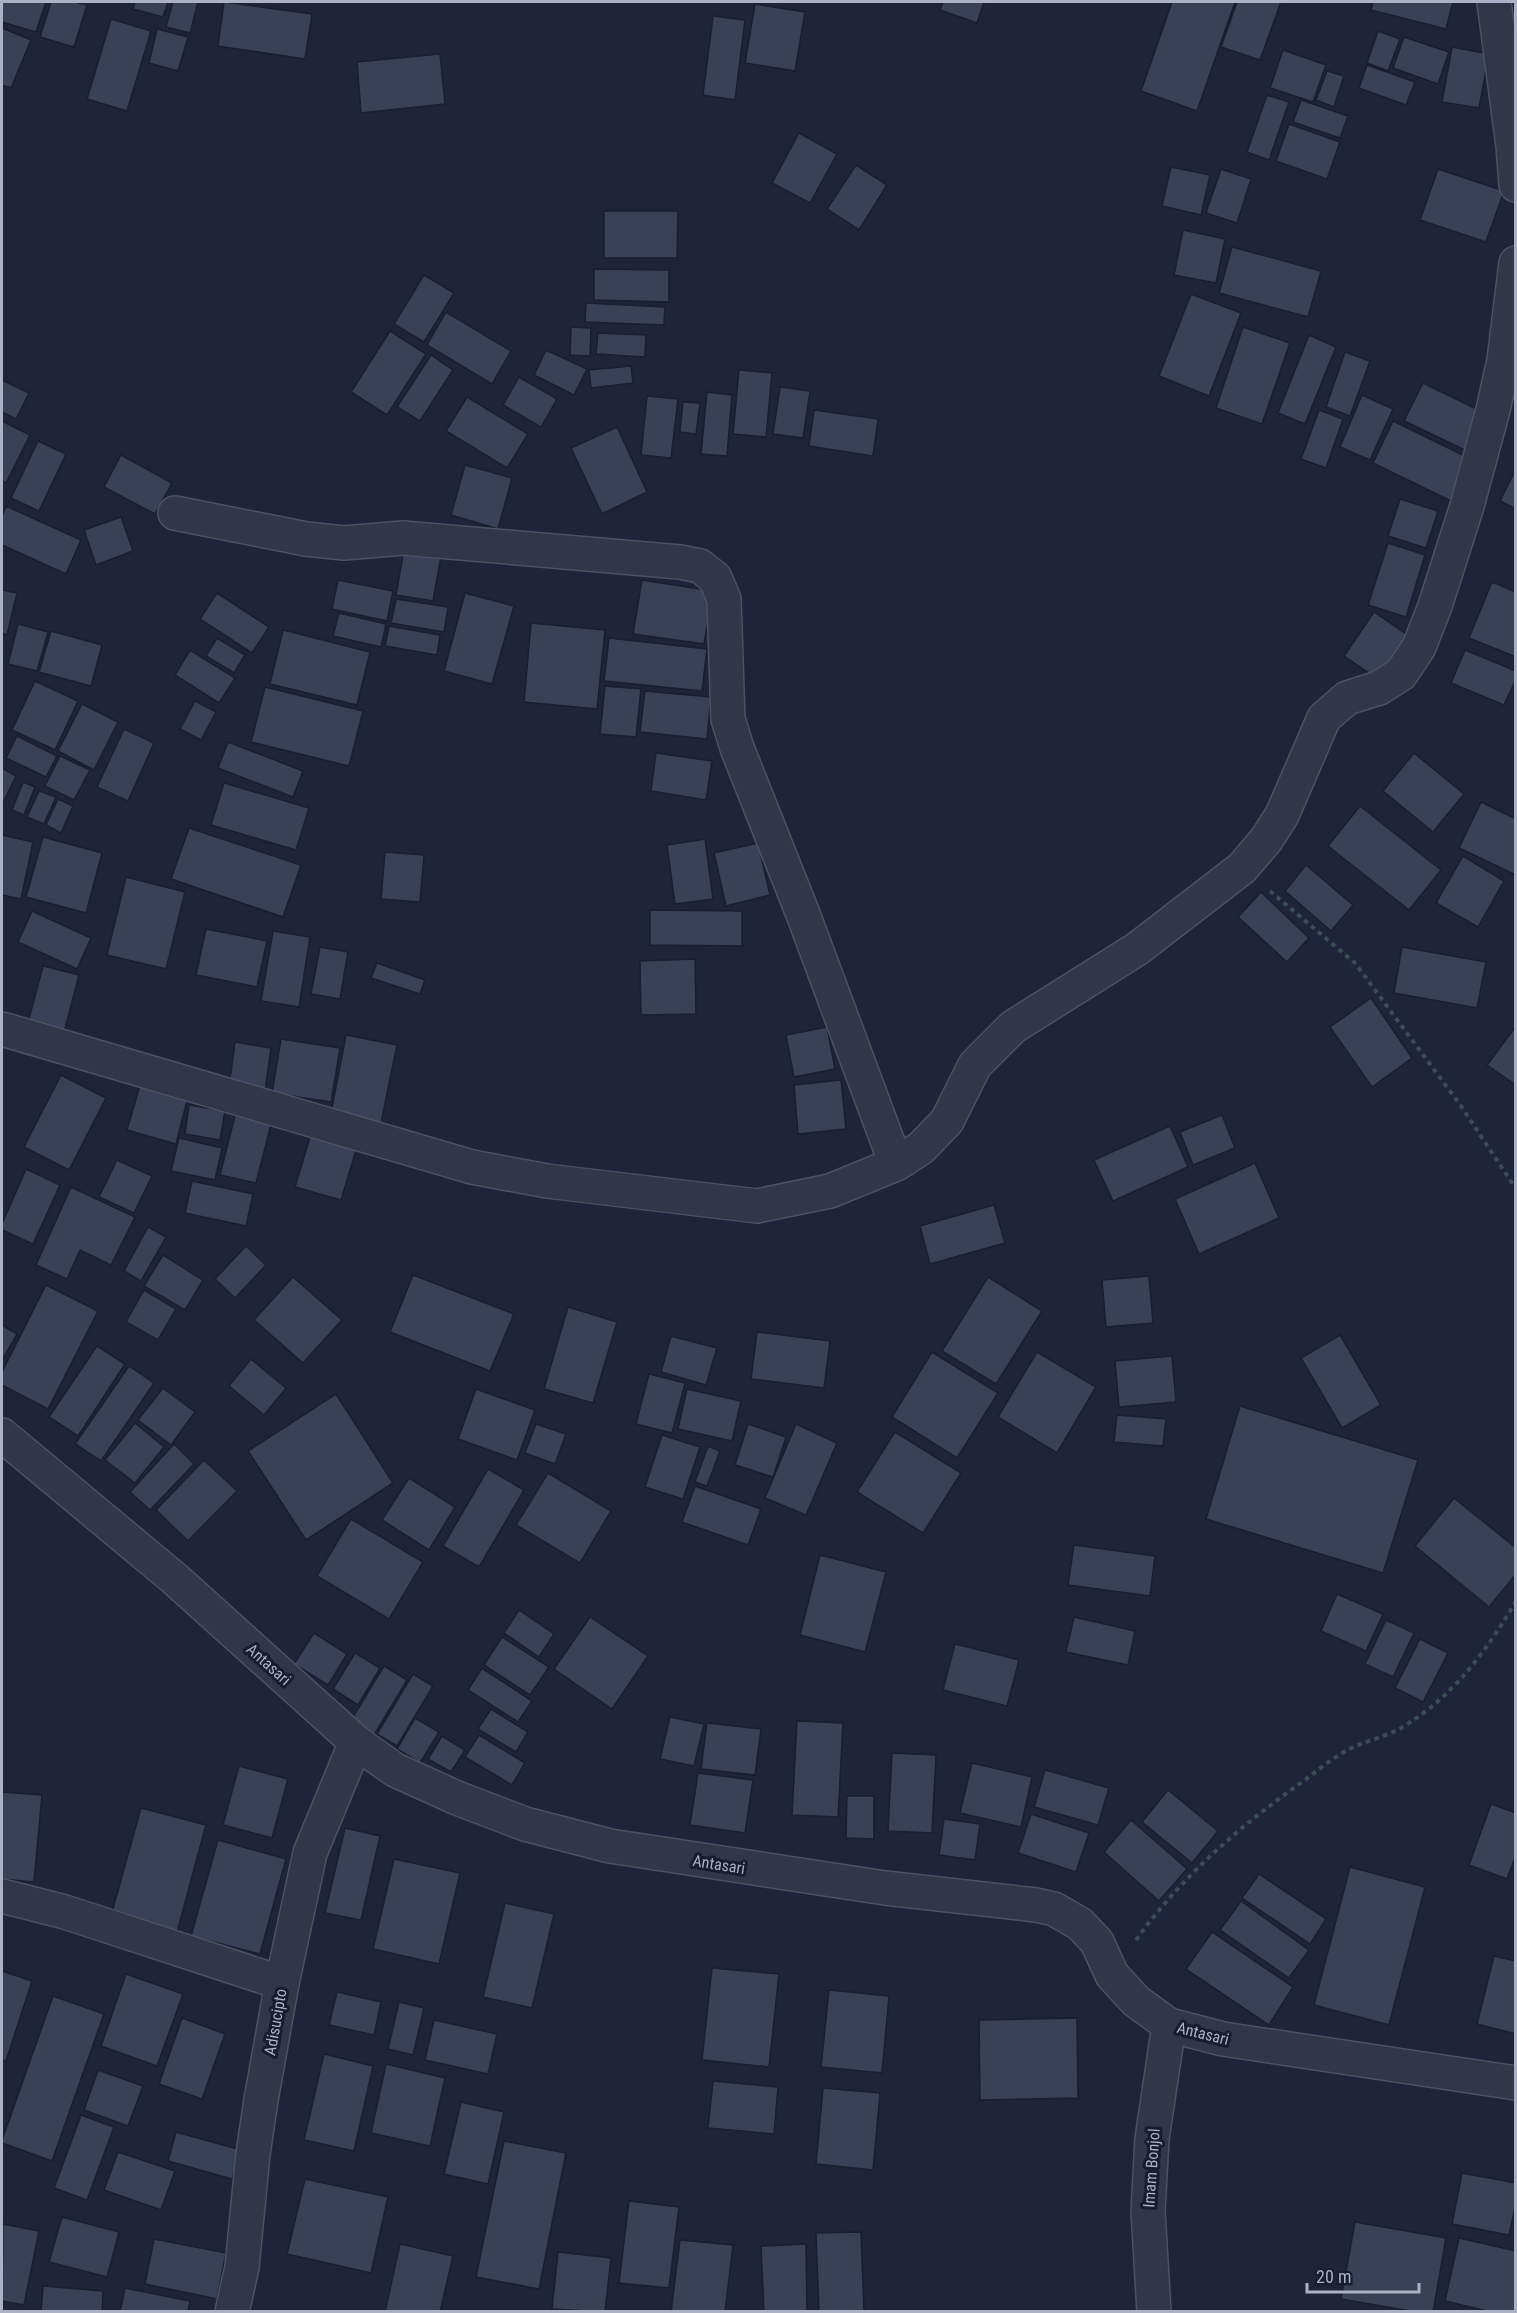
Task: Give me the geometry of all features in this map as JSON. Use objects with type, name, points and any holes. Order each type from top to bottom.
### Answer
[{"type":"street","points":[[1494,2],[1513,146],[1515,185]]},
{"type":"street","points":[[2,1029],[472,1167],[547,1181],[758,1206],[830,1191],[896,1164],[921,1148],[947,1120],[975,1065],[1013,1027],[1137,949],[1242,868],[1266,840],[1282,815],[1324,718],[1347,698],[1379,688],[1401,674],[1419,647],[1435,606],[1467,506],[1504,360],[1515,263]]},
{"type":"street","points":[[175,513],[306,539],[344,543],[403,538],[680,562],[700,566],[715,578],[724,599],[728,719],[737,748],[803,914],[896,1164]]},
{"type":"street","name":"Antasari","points":[[2,1435],[175,1579],[356,1742],[395,1770],[457,1798],[525,1824],[610,1846],[778,1874],[1054,1909],[1080,1924],[1097,1942],[1112,1974],[1136,2001],[1169,2025],[1223,2039],[1515,2084]]},
{"type":"street","name":"Adisucipto","points":[[232,2312],[242,2267],[254,2144],[282,1983],[310,1853],[356,1742]]},
{"type":"street","points":[[2,1896],[65,1912],[282,1983]]},
{"type":"street","name":"Imam Bonjol","points":[[1154,2312],[1148,2211],[1152,2139],[1169,2025]]},
{"type":"path","points":[[1242,868],[1355,963],[1461,1106],[1515,1189]]},
{"type":"path","points":[[1112,1974],[1150,1921],[1197,1869],[1267,1806],[1346,1751],[1400,1728],[1451,1691],[1495,1637],[1515,1601]]},
{"type":"building","points":[[2,2],[46,2],[36,32],[2,22]]},
{"type":"building","points":[[51,2],[75,2],[87,5],[74,47],[40,37]]},
{"type":"building","points":[[135,2],[168,2],[163,17],[133,9]]},
{"type":"building","points":[[173,2],[198,2],[190,33],[166,27]]},
{"type":"building","points":[[224,2],[312,14],[305,59],[218,46]]},
{"type":"building","points":[[943,2],[984,2],[977,23],[940,10]]},
{"type":"building","points":[[1172,2],[1235,2],[1197,111],[1141,91]]},
{"type":"building","points":[[1237,2],[1281,2],[1260,60],[1221,47]]},
{"type":"building","points":[[1373,2],[1453,2],[1446,29],[1371,10]]},
{"type":"building","points":[[755,4],[805,12],[795,71],[745,63]]},
{"type":"building","points":[[713,16],[745,20],[735,100],[703,95]]},
{"type":"building","points":[[111,19],[151,31],[127,111],[87,99]]},
{"type":"building","points":[[2,28],[31,40],[11,88],[2,85]]},
{"type":"building","points":[[157,29],[188,37],[178,71],[149,63]]},
{"type":"building","points":[[1378,31],[1400,39],[1388,71],[1367,63]]},
{"type":"building","points":[[1404,37],[1449,52],[1438,84],[1393,68]]},
{"type":"building","points":[[1452,47],[1489,54],[1479,108],[1442,102]]},
{"type":"building","points":[[1283,50],[1326,65],[1313,102],[1270,88]]},
{"type":"building","points":[[440,54],[445,104],[361,113],[357,62]]},
{"type":"building","points":[[1367,65],[1415,82],[1406,105],[1359,88]]},
{"type":"building","points":[[1327,71],[1344,76],[1334,107],[1316,100]]},
{"type":"building","points":[[1267,95],[1289,102],[1269,160],[1247,152]]},
{"type":"building","points":[[1301,100],[1348,116],[1340,138],[1293,122]]},
{"type":"building","points":[[1289,124],[1340,142],[1327,179],[1276,161]]},
{"type":"building","points":[[799,133],[837,154],[810,203],[772,183]]},
{"type":"building","points":[[856,165],[887,185],[859,230],[827,209]]},
{"type":"building","points":[[1171,167],[1210,175],[1201,215],[1162,206]]},
{"type":"building","points":[[1221,169],[1251,179],[1237,223],[1206,213]]},
{"type":"building","points":[[1438,169],[1504,191],[1486,242],[1420,220]]},
{"type":"building","points":[[604,211],[678,211],[677,258],[604,258]]},
{"type":"building","points":[[1183,230],[1225,239],[1216,283],[1174,275]]},
{"type":"building","points":[[1232,247],[1321,271],[1308,317],[1219,293]]},
{"type":"building","points":[[594,269],[669,270],[669,302],[594,300]]},
{"type":"building","points":[[424,275],[454,293],[424,342],[394,324]]},
{"type":"building","points":[[1191,294],[1241,313],[1209,396],[1159,376]]},
{"type":"building","points":[[586,303],[665,307],[664,325],[585,322]]},
{"type":"building","points":[[446,312],[511,351],[492,384],[427,345]]},
{"type":"building","points":[[571,327],[591,328],[590,356],[570,355]]},
{"type":"building","points":[[1243,327],[1290,343],[1262,424],[1216,408]]},
{"type":"building","points":[[390,331],[426,354],[387,415],[351,392]]},
{"type":"building","points":[[598,333],[646,335],[645,357],[596,354]]},
{"type":"building","points":[[1309,335],[1336,347],[1305,424],[1278,413]]},
{"type":"building","points":[[546,350],[587,369],[574,395],[534,375]]},
{"type":"building","points":[[1345,352],[1370,361],[1350,416],[1326,407]]},
{"type":"building","points":[[431,355],[453,370],[420,421],[397,407]]},
{"type":"building","points":[[631,366],[633,383],[591,388],[589,370]]},
{"type":"building","points":[[739,370],[772,373],[766,437],[733,434]]},
{"type":"building","points":[[519,377],[557,399],[541,427],[503,405]]},
{"type":"building","points":[[2,380],[29,393],[16,419],[2,412]]},
{"type":"building","points":[[1423,383],[1485,413],[1467,451],[1404,421]]},
{"type":"building","points":[[780,387],[810,391],[803,438],[773,434]]},
{"type":"building","points":[[707,392],[732,395],[727,456],[701,454]]},
{"type":"building","points":[[1362,395],[1393,409],[1370,460],[1340,447]]},
{"type":"building","points":[[647,396],[678,399],[671,458],[641,455]]},
{"type":"building","points":[[467,397],[528,434],[507,468],[446,431]]},
{"type":"building","points":[[683,402],[700,403],[696,434],[680,432]]},
{"type":"building","points":[[814,410],[878,419],[873,456],[809,446]]},
{"type":"building","points":[[1319,410],[1343,419],[1326,468],[1301,459]]},
{"type":"building","points":[[2,421],[30,435],[6,483],[2,480]]},
{"type":"building","points":[[1393,421],[1471,459],[1451,501],[1373,463]]},
{"type":"building","points":[[617,427],[647,492],[602,514],[571,448]]},
{"type":"building","points":[[38,441],[66,454],[39,511],[11,498]]},
{"type":"building","points":[[121,455],[172,483],[155,514],[104,487]]},
{"type":"building","points":[[465,465],[512,478],[498,529],[451,515]]},
{"type":"building","points":[[1516,471],[1516,509],[1500,501]]},
{"type":"building","points":[[1400,499],[1438,511],[1426,548],[1388,536]]},
{"type":"building","points":[[6,506],[81,540],[66,574],[2,545],[2,516]]},
{"type":"building","points":[[121,517],[133,551],[96,565],[84,530]]},
{"type":"building","points":[[1388,543],[1425,555],[1406,617],[1368,605]]},
{"type":"building","points":[[404,550],[441,556],[433,601],[396,595]]},
{"type":"building","points":[[338,580],[393,591],[387,621],[332,609]]},
{"type":"building","points":[[642,580],[713,591],[704,644],[633,634]]},
{"type":"building","points":[[1492,582],[1516,592],[1516,657],[1469,638]]},
{"type":"building","points":[[2,590],[17,593],[7,635],[2,633]]},
{"type":"building","points":[[217,593],[269,627],[252,653],[200,619]]},
{"type":"building","points":[[465,593],[514,606],[492,684],[444,671]]},
{"type":"building","points":[[396,599],[448,607],[444,632],[391,623]]},
{"type":"building","points":[[1374,612],[1409,636],[1378,679],[1344,656]]},
{"type":"building","points":[[339,613],[386,624],[381,647],[333,636]]},
{"type":"building","points":[[531,623],[605,630],[597,709],[524,702]]},
{"type":"building","points":[[18,624],[48,632],[37,671],[8,664]]},
{"type":"building","points":[[389,626],[440,635],[437,655],[385,646]]},
{"type":"building","points":[[283,630],[370,652],[357,705],[270,684]]},
{"type":"building","points":[[51,631],[102,645],[91,686],[39,672]]},
{"type":"building","points":[[217,638],[245,655],[234,673],[206,656]]},
{"type":"building","points":[[609,638],[707,649],[702,691],[604,681]]},
{"type":"building","points":[[190,650],[235,678],[219,703],[175,675]]},
{"type":"building","points":[[1465,650],[1516,671],[1516,679],[1504,705],[1451,683]]},
{"type":"building","points":[[35,681],[78,701],[55,750],[12,730]]},
{"type":"building","points":[[605,686],[641,689],[636,737],[600,734]]},
{"type":"building","points":[[265,687],[363,711],[349,766],[251,742]]},
{"type":"building","points":[[645,691],[711,697],[707,739],[640,732]]},
{"type":"building","points":[[195,701],[216,712],[201,740],[180,729]]},
{"type":"building","points":[[82,704],[118,722],[94,770],[58,751]]},
{"type":"building","points":[[124,729],[154,743],[128,801],[97,787]]},
{"type":"building","points":[[17,736],[57,756],[46,777],[6,758]]},
{"type":"building","points":[[228,742],[303,771],[293,797],[218,768]]},
{"type":"building","points":[[656,753],[712,761],[706,800],[651,791]]},
{"type":"building","points":[[1414,753],[1464,794],[1433,832],[1383,791]]},
{"type":"building","points":[[60,756],[90,770],[74,800],[45,786]]},
{"type":"building","points":[[2,768],[16,776],[2,805]]},
{"type":"building","points":[[23,782],[35,787],[24,815],[12,810]]},
{"type":"building","points":[[224,783],[309,808],[296,850],[211,825]]},
{"type":"building","points":[[39,791],[56,797],[44,824],[27,817]]},
{"type":"building","points":[[58,799],[73,806],[61,833],[46,825]]},
{"type":"building","points":[[1481,802],[1516,819],[1516,875],[1459,848]]},
{"type":"building","points":[[1360,806],[1441,870],[1409,910],[1328,846]]},
{"type":"building","points":[[189,828],[301,865],[283,917],[171,879]]},
{"type":"building","points":[[2,835],[33,842],[21,899],[2,895]]},
{"type":"building","points":[[43,837],[102,853],[86,913],[26,897]]},
{"type":"building","points":[[705,839],[713,899],[675,904],[667,845]]},
{"type":"building","points":[[758,843],[770,895],[726,906],[714,853]]},
{"type":"building","points":[[385,852],[424,855],[420,902],[381,899]]},
{"type":"building","points":[[1463,856],[1504,881],[1478,927],[1436,903]]},
{"type":"building","points":[[1306,865],[1353,905],[1331,931],[1285,891]]},
{"type":"building","points":[[126,877],[185,892],[166,969],[107,955]]},
{"type":"building","points":[[1261,892],[1309,938],[1287,962],[1238,917]]},
{"type":"building","points":[[650,910],[742,911],[742,946],[650,945]]},
{"type":"building","points":[[32,911],[91,938],[77,969],[18,942]]},
{"type":"building","points":[[206,929],[267,941],[257,987],[196,975]]},
{"type":"building","points":[[273,931],[310,937],[299,1007],[261,1001]]},
{"type":"building","points":[[320,947],[348,952],[340,999],[311,994]]},
{"type":"building","points":[[1402,947],[1486,962],[1477,1008],[1394,993]]},
{"type":"building","points":[[695,959],[696,1014],[641,1015],[640,961]]},
{"type":"building","points":[[377,963],[425,980],[420,994],[371,978]]},
{"type":"building","points":[[43,966],[79,975],[62,1040],[26,1030]]},
{"type":"building","points":[[1371,998],[1412,1058],[1372,1087],[1330,1027]]},
{"type":"building","points":[[1516,1026],[1516,1085],[1487,1065]]},
{"type":"building","points":[[827,1027],[835,1069],[794,1077],[786,1035]]},
{"type":"building","points":[[346,1035],[397,1045],[381,1123],[331,1113]]},
{"type":"building","points":[[281,1039],[340,1048],[331,1102],[272,1093]]},
{"type":"building","points":[[235,1042],[271,1048],[265,1091],[229,1087]]},
{"type":"building","points":[[61,1075],[106,1098],[69,1170],[24,1147]]},
{"type":"building","points":[[841,1080],[846,1129],[798,1134],[794,1085]]},
{"type":"building","points":[[140,1085],[188,1097],[176,1144],[127,1130]]},
{"type":"building","points":[[189,1105],[225,1111],[220,1140],[185,1134]]},
{"type":"building","points":[[237,1108],[273,1117],[256,1183],[220,1175]]},
{"type":"building","points":[[1222,1115],[1235,1148],[1193,1165],[1180,1132]]},
{"type":"building","points":[[1170,1126],[1188,1167],[1113,1201],[1094,1160]]},
{"type":"building","points":[[311,1134],[357,1147],[341,1200],[295,1187]]},
{"type":"building","points":[[179,1138],[222,1148],[215,1180],[171,1171]]},
{"type":"building","points":[[117,1160],[152,1176],[134,1213],[99,1197]]},
{"type":"building","points":[[1255,1163],[1279,1218],[1199,1254],[1175,1199]]},
{"type":"building","points":[[26,1169],[60,1185],[33,1244],[2,1230],[2,1224]]},
{"type":"building","points":[[192,1181],[253,1194],[246,1226],[185,1213]]},
{"type":"building","points":[[71,1187],[135,1217],[111,1265],[80,1250],[67,1279],[36,1265]]},
{"type":"building","points":[[994,1205],[1005,1243],[930,1264],[920,1226]]},
{"type":"building","points":[[148,1227],[166,1237],[141,1281],[124,1271]]},
{"type":"building","points":[[246,1246],[266,1265],[235,1298],[215,1279]]},
{"type":"building","points":[[163,1255],[203,1280],[185,1310],[144,1286]]},
{"type":"building","points":[[413,1275],[514,1314],[490,1371],[390,1332]]},
{"type":"building","points":[[1149,1276],[1153,1323],[1106,1327],[1102,1280]]},
{"type":"building","points":[[293,1277],[342,1320],[303,1363],[254,1320]]},
{"type":"building","points":[[988,1277],[1042,1311],[996,1384],[942,1351]]},
{"type":"building","points":[[46,1285],[98,1311],[48,1409],[2,1385],[2,1372]]},
{"type":"building","points":[[144,1290],[176,1309],[158,1340],[126,1322]]},
{"type":"building","points":[[568,1307],[617,1322],[593,1403],[544,1389]]},
{"type":"building","points":[[2,1325],[17,1334],[2,1360]]},
{"type":"building","points":[[757,1332],[830,1341],[824,1388],[751,1379]]},
{"type":"building","points":[[1340,1335],[1381,1405],[1342,1428],[1301,1358]]},
{"type":"building","points":[[671,1336],[717,1348],[706,1385],[661,1372]]},
{"type":"building","points":[[97,1346],[125,1364],[78,1436],[49,1417]]},
{"type":"building","points":[[932,1352],[998,1393],[957,1458],[892,1417]]},
{"type":"building","points":[[1037,1352],[1096,1387],[1057,1453],[998,1417]]},
{"type":"building","points":[[1172,1356],[1176,1402],[1119,1407],[1115,1361]]},
{"type":"building","points":[[251,1359],[286,1388],[264,1415],[229,1386]]},
{"type":"building","points":[[129,1366],[154,1383],[101,1461],[75,1444]]},
{"type":"building","points":[[649,1374],[685,1383],[672,1433],[636,1424]]},
{"type":"building","points":[[163,1388],[195,1412],[171,1445],[138,1420]]},
{"type":"building","points":[[476,1389],[535,1410],[517,1460],[458,1439]]},
{"type":"building","points":[[687,1389],[741,1401],[732,1441],[678,1429]]},
{"type":"building","points":[[336,1394],[393,1483],[306,1540],[248,1451]]},
{"type":"building","points":[[1240,1406],[1418,1460],[1383,1573],[1206,1519]]},
{"type":"building","points":[[1117,1415],[1166,1419],[1163,1446],[1114,1442]]},
{"type":"building","points":[[135,1423],[164,1447],[135,1483],[105,1460]]},
{"type":"building","points":[[536,1424],[566,1434],[555,1464],[525,1453]]},
{"type":"building","points":[[748,1424],[786,1437],[773,1477],[735,1465]]},
{"type":"building","points":[[796,1424],[837,1443],[806,1515],[765,1498]]},
{"type":"building","points":[[895,1432],[961,1473],[923,1533],[857,1492]]},
{"type":"building","points":[[662,1435],[700,1447],[683,1499],[645,1487]]},
{"type":"building","points":[[174,1444],[194,1464],[150,1510],[130,1492]]},
{"type":"building","points":[[708,1446],[720,1451],[707,1486],[695,1482]]},
{"type":"building","points":[[204,1460],[237,1491],[188,1541],[156,1510]]},
{"type":"building","points":[[488,1469],[524,1490],[479,1567],[443,1546]]},
{"type":"building","points":[[548,1473],[611,1511],[580,1563],[516,1525]]},
{"type":"building","points":[[409,1478],[455,1507],[429,1550],[382,1520]]},
{"type":"building","points":[[695,1486],[761,1509],[748,1545],[682,1522]]},
{"type":"building","points":[[1454,1498],[1516,1548],[1516,1574],[1489,1607],[1415,1546]]},
{"type":"building","points":[[351,1519],[423,1562],[389,1619],[317,1576]]},
{"type":"building","points":[[1074,1545],[1155,1556],[1150,1596],[1068,1585]]},
{"type":"building","points":[[820,1555],[886,1572],[865,1652],[800,1635]]},
{"type":"building","points":[[1337,1594],[1383,1614],[1366,1651],[1321,1631]]},
{"type":"building","points":[[519,1610],[554,1634],[539,1657],[504,1633]]},
{"type":"building","points":[[590,1617],[648,1656],[612,1709],[554,1669]]},
{"type":"building","points":[[1074,1617],[1135,1631],[1128,1665],[1066,1652]]},
{"type":"building","points":[[1386,1620],[1414,1633],[1393,1677],[1365,1664]]},
{"type":"building","points":[[314,1633],[347,1654],[328,1685],[294,1664]]},
{"type":"building","points":[[502,1637],[549,1667],[530,1695],[484,1665]]},
{"type":"building","points":[[1420,1639],[1448,1653],[1423,1702],[1395,1688]]},
{"type":"building","points":[[955,1644],[1019,1660],[1007,1706],[943,1690]]},
{"type":"building","points":[[355,1653],[380,1668],[358,1705],[333,1689]]},
{"type":"building","points":[[384,1666],[407,1680],[373,1737],[350,1722]]},
{"type":"building","points":[[482,1668],[532,1701],[518,1722],[468,1690]]},
{"type":"building","points":[[413,1674],[433,1686],[397,1746],[377,1734]]},
{"type":"building","points":[[491,1709],[528,1732],[516,1752],[478,1729]]},
{"type":"building","points":[[670,1717],[704,1724],[694,1766],[660,1759]]},
{"type":"building","points":[[415,1718],[439,1732],[420,1763],[397,1749]]},
{"type":"building","points":[[797,1721],[843,1723],[838,1817],[792,1815]]},
{"type":"building","points":[[707,1723],[761,1729],[755,1775],[701,1769]]},
{"type":"building","points":[[479,1735],[525,1763],[512,1785],[465,1757]]},
{"type":"building","points":[[442,1736],[465,1750],[451,1772],[428,1759]]},
{"type":"building","points":[[892,1753],[936,1755],[932,1833],[888,1831]]},
{"type":"building","points":[[972,1763],[1032,1777],[1021,1827],[960,1813]]},
{"type":"building","points":[[239,1766],[288,1779],[272,1838],[223,1825]]},
{"type":"building","points":[[1045,1770],[1109,1788],[1098,1825],[1034,1807]]},
{"type":"building","points":[[698,1773],[753,1780],[745,1833],[690,1825]]},
{"type":"building","points":[[1168,1790],[1218,1831],[1192,1863],[1142,1822]]},
{"type":"building","points":[[2,1792],[42,1795],[34,1882],[2,1879]]},
{"type":"building","points":[[847,1796],[874,1796],[874,1839],[846,1838]]},
{"type":"building","points":[[1491,1804],[1516,1813],[1516,1855],[1507,1879],[1469,1865]]},
{"type":"building","points":[[141,1808],[206,1825],[176,1936],[110,1919]]},
{"type":"building","points":[[1031,1814],[1089,1833],[1076,1872],[1018,1853]]},
{"type":"building","points":[[944,1819],[980,1824],[975,1860],[939,1855]]},
{"type":"building","points":[[1131,1820],[1187,1869],[1159,1901],[1104,1852]]},
{"type":"building","points":[[345,1828],[380,1836],[361,1920],[325,1913]]},
{"type":"building","points":[[218,1840],[286,1859],[260,1954],[191,1936]]},
{"type":"building","points":[[394,1859],[460,1873],[439,1964],[373,1949]]},
{"type":"building","points":[[1350,1867],[1425,1887],[1389,2025],[1314,2005]]},
{"type":"building","points":[[1259,1874],[1326,1919],[1310,1944],[1242,1898]]},
{"type":"building","points":[[1241,1901],[1309,1950],[1289,1978],[1220,1930]]},
{"type":"building","points":[[505,1903],[554,1914],[532,2008],[483,1997]]},
{"type":"building","points":[[1212,1932],[1293,1987],[1269,2025],[1186,1969]]},
{"type":"building","points":[[1494,1956],[1516,1961],[1516,2034],[1477,2024]]},
{"type":"building","points":[[712,1968],[779,1974],[769,2067],[702,2060]]},
{"type":"building","points":[[2,1971],[32,1981],[6,2061],[2,2060]]},
{"type":"building","points":[[126,1974],[183,1994],[157,2066],[101,2046]]},
{"type":"building","points":[[829,1990],[889,1996],[882,2073],[821,2067]]},
{"type":"building","points":[[337,1992],[381,2002],[374,2035],[329,2025]]},
{"type":"building","points":[[53,1996],[104,2014],[52,2161],[2,2143],[2,2140]]},
{"type":"building","points":[[399,2002],[424,2008],[413,2055],[388,2049]]},
{"type":"building","points":[[182,2018],[225,2034],[202,2099],[159,2084]]},
{"type":"building","points":[[1077,2018],[1078,2098],[980,2100],[979,2020]]},
{"type":"building","points":[[434,2020],[497,2034],[488,2074],[425,2060]]},
{"type":"building","points":[[324,2054],[373,2066],[354,2151],[304,2140]]},
{"type":"building","points":[[386,2064],[445,2078],[430,2146],[371,2133]]},
{"type":"building","points":[[98,2070],[143,2086],[128,2126],[84,2110]]},
{"type":"building","points":[[713,2081],[778,2087],[774,2134],[708,2128]]},
{"type":"building","points":[[823,2088],[880,2093],[873,2170],[816,2164]]},
{"type":"building","points":[[461,2102],[504,2112],[488,2184],[444,2174]]},
{"type":"building","points":[[81,2115],[114,2127],[87,2200],[54,2188]]},
{"type":"building","points":[[176,2132],[241,2150],[232,2179],[168,2161]]},
{"type":"building","points":[[504,2141],[566,2153],[539,2289],[476,2277]]},
{"type":"building","points":[[118,2152],[175,2171],[161,2210],[104,2190]]},
{"type":"building","points":[[1462,2173],[1516,2183],[1516,2203],[1509,2235],[1452,2224]]},
{"type":"building","points":[[305,2179],[388,2197],[371,2273],[287,2254]]},
{"type":"building","points":[[629,2201],[679,2207],[669,2288],[619,2283]]},
{"type":"building","points":[[62,2217],[119,2232],[107,2277],[49,2262]]},
{"type":"building","points":[[1355,2222],[1446,2238],[1433,2312],[1416,2312],[1341,2299]]},
{"type":"building","points":[[3,2224],[39,2231],[24,2305],[2,2301]]},
{"type":"building","points":[[861,2232],[864,2312],[819,2312],[816,2233]]},
{"type":"building","points":[[1459,2238],[1516,2251],[1516,2312],[1491,2312],[1445,2301]]},
{"type":"building","points":[[154,2239],[226,2253],[217,2299],[145,2284]]},
{"type":"building","points":[[680,2240],[733,2245],[725,2312],[671,2312]]},
{"type":"building","points":[[400,2244],[453,2256],[440,2312],[385,2312]]},
{"type":"building","points":[[806,2244],[807,2312],[764,2312],[761,2246]]},
{"type":"building","points":[[558,2252],[611,2258],[605,2312],[552,2309]]},
{"type":"building","points":[[43,2286],[103,2291],[102,2312],[41,2312]]},
{"type":"building","points":[[125,2288],[190,2301],[188,2312],[120,2312]]}]
